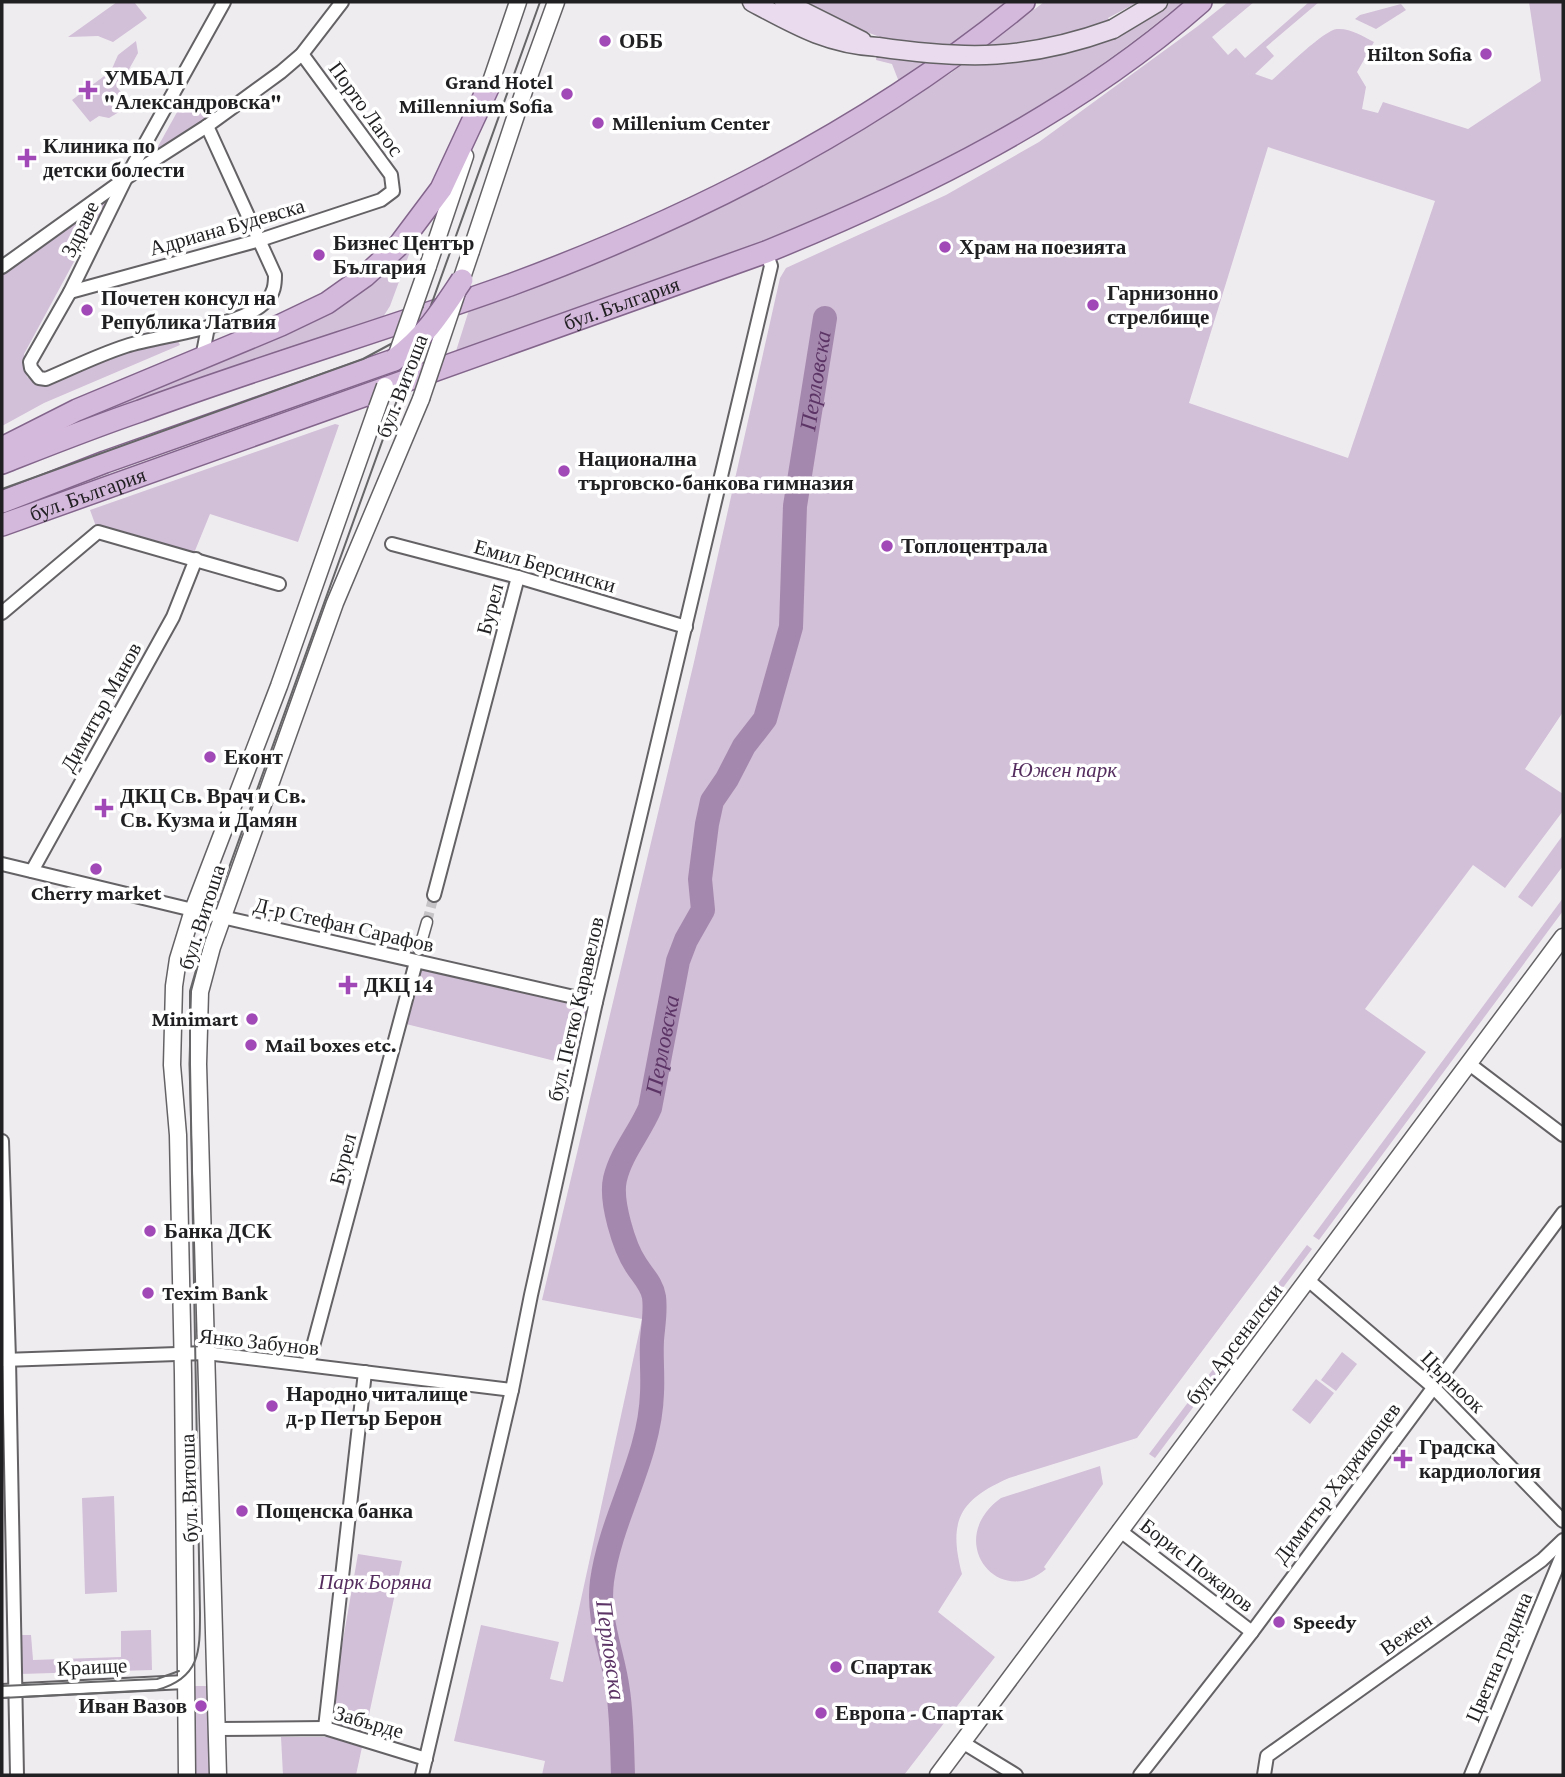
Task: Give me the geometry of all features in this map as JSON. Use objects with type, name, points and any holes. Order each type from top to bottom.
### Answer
[{"type":"main road","points":[[752,2],[807,32],[829,40],[855,46],[983,57],[1060,46],[1113,29],[1158,2]]},
{"type":"main road","points":[[784,2],[878,47]]},
{"type":"main road","points":[[2,463],[140,410],[510,284],[637,233],[788,161],[937,68],[1024,2]]},
{"type":"main road","name":"бул. България","points":[[2,525],[766,252],[897,196],[976,155],[1048,113],[1133,57],[1201,2]]},
{"type":"main road","points":[[2,448],[77,410],[327,303],[384,259],[419,220],[441,189],[488,88]]},
{"type":"main road","points":[[2,502],[394,360],[413,346],[431,327],[462,280]]},
{"type":"street","name":"Здраве","points":[[208,327],[126,346],[46,379],[34,374],[30,362],[70,292],[126,178],[224,2]]},
{"type":"street","points":[[2,267],[126,178],[207,126],[302,54],[342,2]]},
{"type":"street","name":"бул. Витоша","points":[[187,1775],[178,1135],[172,1016],[178,959],[193,910],[279,686],[436,245],[518,2]]},
{"type":"street","name":"бул. Витоша","points":[[218,1775],[198,1011],[206,965],[335,603],[421,399],[556,2]]},
{"type":"street","name":"Порто Лагос","points":[[302,54],[391,175],[393,191]]},
{"type":"street","points":[[202,358],[208,327],[259,308],[269,299],[275,288],[275,275],[207,126]]},
{"type":"street","name":"Адриана Будевска","points":[[70,292],[260,240],[381,200],[393,191]]},
{"type":"street","name":"бул. Петко Каравелов","points":[[422,1775],[512,1390],[596,1002],[771,266],[766,252]]},
{"type":"street","points":[[2,612],[98,532],[279,584]]},
{"type":"street","name":"Емил Берсински","points":[[392,544],[518,577],[686,627]]},
{"type":"street","name":"Димитър Манов","points":[[32,871],[173,617],[196,559]]},
{"type":"street","name":"Бурел","points":[[434,895],[518,577]]},
{"type":"street","name":"Д-р Стефан Сарафов","points":[[2,864],[222,918],[417,956],[596,1002]]},
{"type":"street","name":"Бурел","points":[[308,1366],[427,922]]},
{"type":"street","name":"бул. Арсеналски","points":[[937,1775],[1563,937]]},
{"type":"street","points":[[1468,1063],[1563,1135]]},
{"type":"street","points":[[2,1141],[5,1359],[17,1775]]},
{"type":"street","name":"Димитър Хаджикоцев","points":[[1140,1775],[1251,1632],[1563,1213]]},
{"type":"street","name":"Църноок","points":[[1308,1280],[1433,1387],[1563,1521]]},
{"type":"street","name":"Янко Забунов","points":[[5,1359],[206,1353],[512,1390]]},
{"type":"street","points":[[325,1728],[365,1372]]},
{"type":"street","name":"Борис Пожаров","points":[[1119,1530],[1251,1632]]},
{"type":"street","name":"Вежен","points":[[1265,1775],[1267,1756],[1542,1560],[1563,1540]]},
{"type":"street","name":"Цветна градина","points":[[1471,1775],[1563,1553]]},
{"type":"street","name":"Краище","points":[[2,1691],[185,1682]]},
{"type":"street","name":"Забърде","points":[[217,1729],[325,1728],[426,1759]]},
{"type":"street","points":[[962,1742],[1016,1775]]},
{"type":"green space","points":[[117,2],[134,2],[147,18],[113,42],[98,36],[68,37]]},
{"type":"green space","points":[[800,2],[1006,2],[964,37],[899,82],[892,64],[876,60],[880,37],[837,21]]},
{"type":"green space","points":[[1044,2],[1138,2],[1108,18],[1118,37],[1172,2],[1183,2],[1095,69],[1048,100],[1000,130],[901,183],[851,206],[715,260],[456,351],[469,310],[661,236],[778,178],[951,73]]},
{"type":"green space","name":"Южен парк","points":[[1228,2],[1254,2],[1212,37],[1228,55],[1236,48],[1245,58],[1309,2],[1319,2],[1266,47],[1274,56],[1255,74],[1272,80],[1323,36],[1337,29],[1347,30],[1374,42],[1357,72],[1366,87],[1362,109],[1378,113],[1383,102],[1468,129],[1541,81],[1529,2],[1563,2],[1563,712],[1525,769],[1563,794],[1563,811],[1505,888],[1473,865],[1365,1009],[1426,1052],[1137,1438],[1009,1478],[979,1495],[961,1514],[956,1540],[962,1574],[938,1612],[995,1657],[904,1775],[542,1775],[545,1761],[454,1741],[481,1625],[559,1642],[550,1679],[563,1682],[642,1319],[542,1300],[694,662],[780,278],[786,268],[946,195],[1039,142]],"holes":[[[1268,147],[1435,201],[1348,458],[1189,403]]]},
{"type":"green space","points":[[1401,4],[1406,10],[1376,29],[1355,19],[1360,15]]},
{"type":"green space","points":[[136,41],[138,53],[118,89],[129,99],[119,112],[109,118],[99,116],[90,122],[72,100],[111,71],[118,55]]},
{"type":"green space","points":[[186,96],[214,113],[151,159]]},
{"type":"green space","points":[[109,197],[24,354],[27,377],[43,385],[108,358],[177,339],[180,345],[44,403],[2,426],[2,274]]},
{"type":"green space","points":[[418,230],[390,306],[383,317],[365,326],[80,420],[301,322]]},
{"type":"green space","points":[[335,424],[339,425],[298,542],[210,514],[192,558],[98,532],[90,510]]},
{"type":"green space","points":[[1563,835],[1563,866],[1532,907],[1518,897]]},
{"type":"green space","points":[[1563,898],[1563,911],[1319,1240],[1313,1236]]},
{"type":"green space","points":[[417,965],[590,1007],[575,1066],[402,1023]]},
{"type":"green space","points":[[1307,1245],[1312,1249],[1155,1458],[1149,1454]]},
{"type":"green space","points":[[1342,1352],[1357,1364],[1336,1391],[1321,1380]]},
{"type":"green space","points":[[1316,1379],[1334,1393],[1310,1424],[1292,1410]]},
{"type":"green space","points":[[1100,1466],[1103,1484],[1044,1567],[1046,1569],[1028,1579],[1011,1581],[995,1576],[984,1565],[977,1550],[977,1533],[984,1515],[1001,1498]]},
{"type":"green space","points":[[114,1496],[117,1592],[85,1594],[82,1498]]},
{"type":"green space","name":"Парк Боряна","points":[[358,1554],[402,1561],[356,1775],[283,1775],[281,1737],[326,1737]]},
{"type":"green space","points":[[151,1630],[152,1670],[20,1674],[19,1635],[31,1635],[33,1660],[121,1657],[121,1631]]},
{"type":"green space","points":[[191,1686],[211,1686],[213,1775],[192,1775]]},
{"type":"waterway","name":"Перловска","points":[[623,1775],[619,1701],[602,1610],[602,1581],[613,1533],[638,1464],[650,1417],[655,1308],[651,1288],[631,1257],[623,1236],[614,1199],[615,1179],[622,1160],[650,1108],[678,961],[703,910],[700,879],[712,801],[744,746],[765,719],[791,627],[795,506],[825,318]]},
{"type":"tunnel","points":[[427,922],[434,895]]},
{"type":"tram line","points":[[2,1698],[157,1690],[182,1678],[195,1662],[200,1613],[190,991],[212,915],[540,2]]},
{"type":"tram line","points":[[2,489],[363,359],[402,338],[423,307]]},
{"type":"tram line","points":[[2,1686],[157,1679],[179,1671]]},
{"type":"place","name":"ОББ","points":[[605,41]]},
{"type":"place","name":"Hilton Sofia","points":[[1486,54]]},
{"type":"place","name":"УМБАЛ \"Александровска\"","points":[[88,90]]},
{"type":"place","name":"Grand Hotel Millennium Sofia","points":[[567,94]]},
{"type":"place","name":"Millenium Center","points":[[598,123]]},
{"type":"place","name":"Клиника по детски болести","points":[[27,158]]},
{"type":"place","name":"Храм на поезията","points":[[945,247]]},
{"type":"place","name":"Бизнес Център България","points":[[319,255]]},
{"type":"place","name":"Гарнизонно стрелбище","points":[[1093,305]]},
{"type":"place","name":"Почетен консул на Република Латвия","points":[[87,310]]},
{"type":"place","name":"Национална търговско-банкова гимназия","points":[[564,471]]},
{"type":"place","name":"Топлоцентрала","points":[[887,546]]},
{"type":"place","name":"Еконт","points":[[210,757]]},
{"type":"place","name":"ДКЦ Св. Врач и Св. Св. Кузма и Дамян","points":[[104,808]]},
{"type":"place","name":"Cherry market","points":[[96,869]]},
{"type":"place","name":"ДКЦ 14","points":[[348,985]]},
{"type":"place","name":"Minimart","points":[[252,1019]]},
{"type":"place","name":"Mail boxes etc.","points":[[251,1045]]},
{"type":"place","name":"Банка ДСК","points":[[150,1231]]},
{"type":"place","name":"Texim Bank","points":[[148,1293]]},
{"type":"place","name":"Народно читалище д-р Петър Берон","points":[[272,1406]]},
{"type":"place","name":"Градска кардиология","points":[[1403,1459]]},
{"type":"place","name":"Пощенска банка","points":[[242,1511]]},
{"type":"place","name":"Speedy","points":[[1279,1622]]},
{"type":"place","name":"Спартак","points":[[836,1667]]},
{"type":"place","name":"Иван Вазов","points":[[201,1706]]},
{"type":"place","name":"Европа - Спартак","points":[[821,1713]]}]
